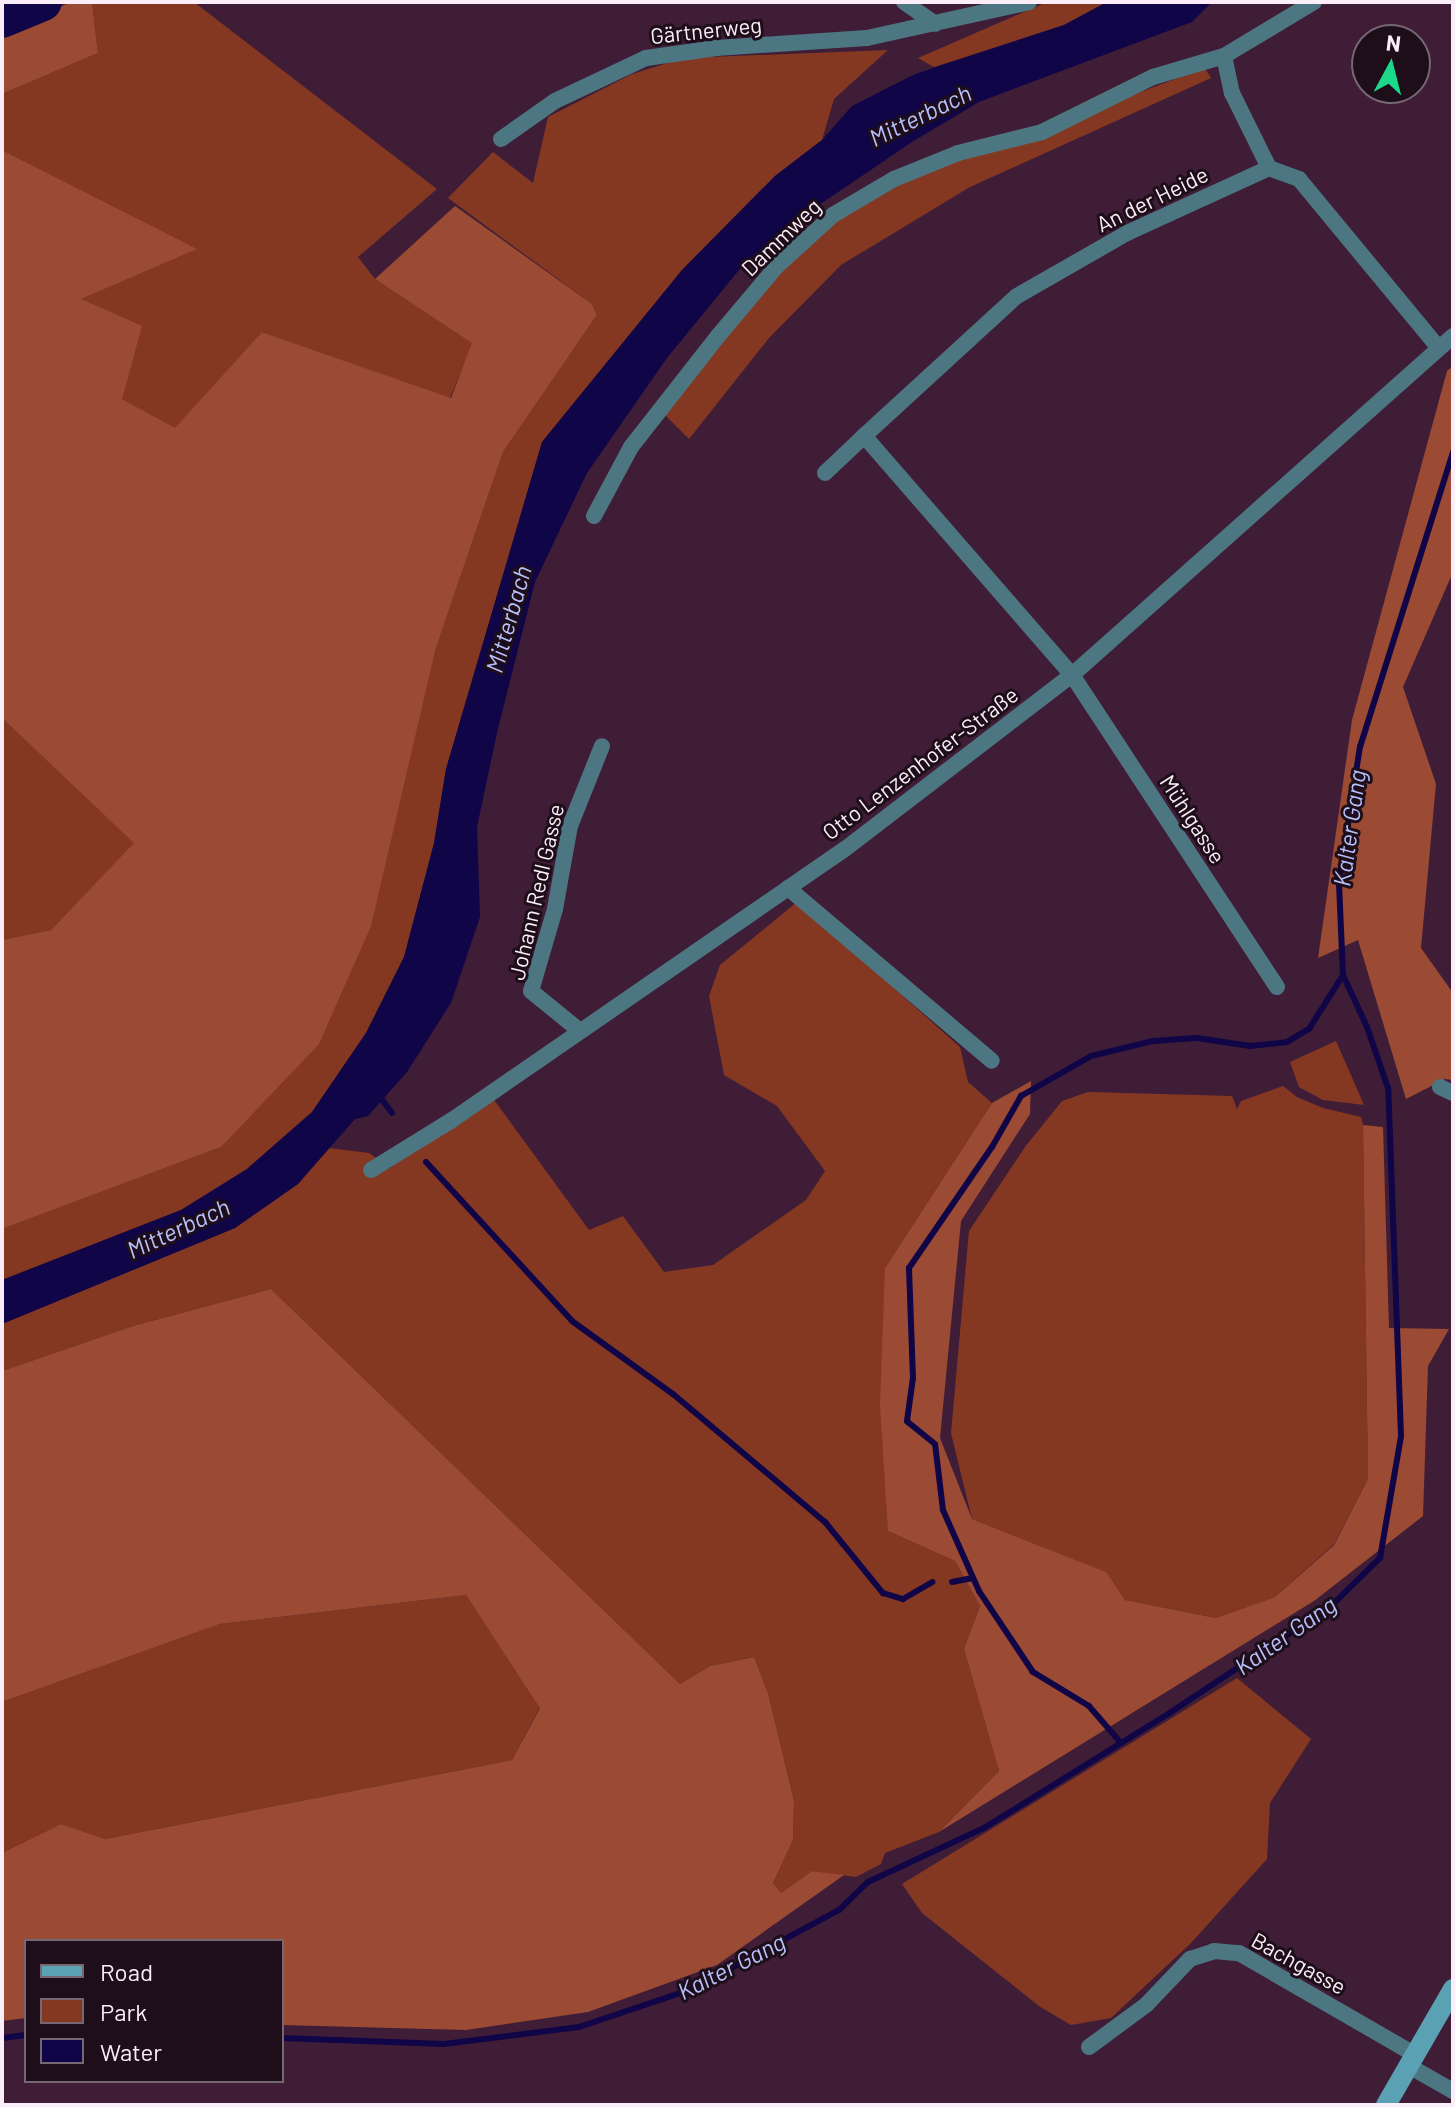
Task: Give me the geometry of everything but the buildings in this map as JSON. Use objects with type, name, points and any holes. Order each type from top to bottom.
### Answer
[{"type":"main road","points":[[1386,2105],[1453,1989]]},
{"type":"street","points":[[904,2],[935,24]]},
{"type":"street","name":"Gärtnerweg","points":[[501,139],[555,101],[646,58],[716,48],[867,38],[1029,2]]},
{"type":"street","name":"Dammweg","points":[[594,516],[631,447],[709,347],[777,266],[833,215],[894,179],[958,153],[1042,132],[1153,77],[1224,56],[1314,2]]},
{"type":"street","points":[[1224,56],[1232,93],[1269,168],[1299,179],[1439,348]]},
{"type":"street","name":"An der Heide","points":[[825,473],[1017,296],[1127,233],[1269,168]]},
{"type":"street","name":"Otto Lenzenhofer-Straße","points":[[371,1170],[452,1120],[845,849],[1072,675],[1453,336]]},
{"type":"street","points":[[864,436],[1072,675]]},
{"type":"street","name":"Mühlgasse","points":[[1072,675],[1277,987]]},
{"type":"street","name":"Johann Redl Gasse","points":[[580,1031],[531,991],[555,909],[570,826],[602,746]]},
{"type":"street","points":[[788,888],[992,1061]]},
{"type":"street","name":"Bachgasse","points":[[1089,2047],[1146,2005],[1190,1959],[1214,1951],[1239,1953],[1412,2060],[1453,2091]]},
{"type":"green space","points":[[92,2],[194,2],[437,189],[358,257],[375,279],[473,343],[450,398],[262,332],[175,429],[122,399],[80,299],[196,249],[2,150],[2,94],[98,53]]},
{"type":"green space","points":[[1047,2],[1107,2],[1064,25],[934,67],[918,58]]},
{"type":"green space","points":[[888,50],[834,99],[822,140],[775,176],[682,270],[542,442],[446,769],[434,843],[404,957],[366,1033],[312,1112],[247,1169],[181,1210],[2,1280],[2,1229],[221,1147],[435,651],[503,452],[597,315],[592,304],[448,198],[493,152],[533,183],[548,117],[632,74],[684,58]]},
{"type":"green space","points":[[1205,68],[1211,78],[970,187],[841,265],[769,338],[689,439],[663,413],[763,290],[808,244],[841,218],[898,182]]},
{"type":"green space","points":[[2,718],[135,843],[51,930],[2,940]]},
{"type":"green space","points":[[797,902],[960,1047],[968,1082],[992,1103],[885,1268],[888,1531],[955,1561],[980,1606],[964,1649],[999,1771],[939,1832],[885,1853],[881,1864],[856,1877],[812,1871],[781,1893],[773,1883],[793,1840],[794,1801],[768,1693],[754,1657],[710,1666],[680,1684],[271,1289],[133,1326],[2,1371],[2,1324],[235,1228],[298,1184],[329,1148],[369,1153],[390,1168],[492,1097],[589,1230],[623,1216],[664,1272],[713,1265],[806,1200],[825,1171],[777,1106],[724,1075],[709,996],[720,965]]},
{"type":"green space","points":[[1336,1041],[1364,1105],[1323,1100],[1299,1087],[1290,1062]]},
{"type":"green space","points":[[1283,1086],[1297,1097],[1323,1108],[1361,1117],[1363,1125],[1368,1479],[1334,1544],[1275,1597],[1216,1618],[1125,1600],[1105,1572],[972,1519],[951,1433],[969,1231],[1025,1147],[1062,1101],[1088,1092],[1232,1096],[1237,1109],[1241,1101]]},
{"type":"green space","points":[[466,1595],[540,1707],[512,1760],[105,1839],[61,1824],[2,1853],[2,1702],[220,1624]]},
{"type":"green space","points":[[1237,1678],[1311,1739],[1270,1803],[1267,1859],[1191,1943],[1111,2018],[1071,2025],[1039,2006],[922,1913],[902,1884]]},
{"type":"shaded area","points":[[71,2],[92,2],[98,53],[2,94],[2,33]]},
{"type":"shaded area","points":[[2,150],[197,249],[81,299],[142,326],[122,399],[175,428],[262,332],[451,398],[472,343],[375,279],[455,206],[592,304],[597,315],[503,452],[435,651],[371,926],[319,1044],[221,1147],[2,1229],[2,940],[51,930],[134,843],[2,718]]},
{"type":"shaded area","points":[[1453,366],[1453,572],[1403,687],[1436,784],[1421,948],[1453,993],[1453,1080],[1445,1079],[1406,1099],[1358,940],[1318,958],[1352,720],[1447,371]]},
{"type":"shaded area","points":[[1031,1081],[1030,1114],[961,1221],[940,1438],[972,1519],[1106,1572],[1125,1600],[1216,1618],[1275,1597],[1334,1545],[1368,1479],[1363,1125],[1383,1127],[1389,1328],[1449,1329],[1428,1366],[1423,1516],[1314,1601],[939,1832],[999,1771],[964,1649],[980,1606],[955,1561],[888,1531],[880,1405],[885,1268],[992,1103]]},
{"type":"shaded area","points":[[271,1289],[680,1684],[710,1666],[754,1657],[768,1693],[794,1801],[793,1840],[773,1883],[781,1893],[812,1871],[844,1875],[717,1965],[588,2012],[466,2030],[284,2025],[284,1939],[24,1939],[24,2018],[2,2021],[2,1853],[61,1824],[105,1839],[512,1760],[540,1708],[466,1595],[220,1624],[2,1702],[2,1371],[133,1326]]},
{"type":"water","name":"Mitterbach","points":[[1107,2],[1212,2],[1192,22],[979,102],[912,142],[800,218],[739,270],[667,358],[587,473],[535,582],[497,733],[477,827],[480,917],[451,1003],[407,1072],[368,1116],[355,1119],[298,1184],[235,1228],[2,1324],[2,1280],[181,1210],[247,1169],[312,1112],[366,1033],[404,957],[434,843],[446,769],[542,442],[682,270],[775,176],[822,140],[852,106],[915,74],[1064,25]]},
{"type":"waterway","points":[[2,19],[43,2]]},
{"type":"waterway","name":"Kalter Gang","points":[[284,2038],[444,2044],[579,2027],[692,1989],[839,1910],[868,1882],[984,1828],[1168,1714],[1331,1606],[1380,1558],[1401,1436],[1388,1088],[1367,1027],[1343,975],[1339,882],[1360,747],[1453,452]]},
{"type":"waterway","points":[[1121,1743],[1089,1706],[1033,1672],[979,1591],[943,1510],[935,1444],[907,1421],[913,1378],[909,1268],[992,1147],[1021,1096],[1091,1056],[1153,1041],[1197,1038],[1250,1046],[1287,1042],[1309,1029],[1343,975]]},
{"type":"waterway","points":[[380,1097],[392,1113]]},
{"type":"waterway","points":[[426,1162],[572,1321],[673,1394],[825,1522],[883,1593],[903,1599],[932,1582]]},
{"type":"waterway","points":[[952,1582],[973,1578]]},
{"type":"waterway","name":"Kalter Gang","points":[[2,2038],[24,2035]]}]
